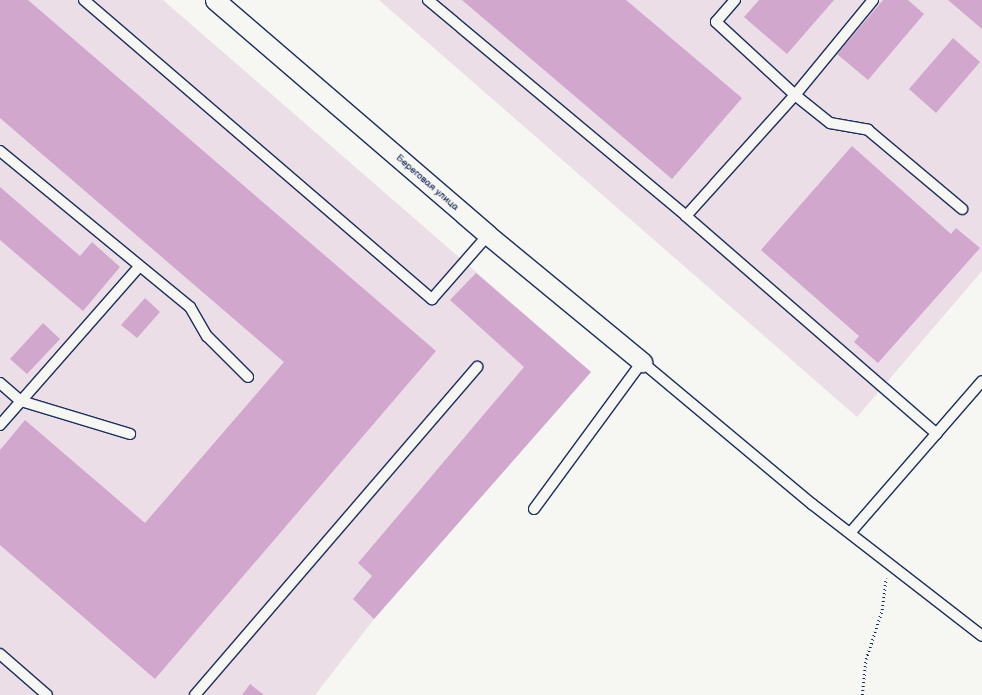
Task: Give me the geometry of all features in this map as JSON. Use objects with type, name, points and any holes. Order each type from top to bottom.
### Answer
[{"type":"street","name":"Береговая улица","points":[[215,0],[488,235],[642,362]]},
{"type":"lane","points":[[84,0],[432,299],[488,235]]},
{"type":"lane","points":[[428,0],[686,216],[937,434]]},
{"type":"lane","points":[[735,0],[716,22],[795,95],[830,123],[868,130],[962,209]]},
{"type":"lane","points":[[686,216],[795,95],[873,0]]},
{"type":"lane","points":[[0,151],[139,267],[190,307],[207,336],[248,377]]},
{"type":"lane","points":[[0,425],[139,267]]},
{"type":"lane","points":[[534,509],[642,362],[812,504],[982,636]]},
{"type":"lane","points":[[195,695],[477,367]]},
{"type":"lane","points":[[850,533],[982,381]]},
{"type":"lane","points":[[0,383],[21,401],[130,434]]},
{"type":"lane","points":[[0,654],[47,695]]},
{"type":"path","points":[[862,695],[866,659],[882,610],[888,562]]},
{"type":"shaded area","points":[[0,0],[163,0],[591,372],[374,619],[315,695],[0,695]]},
{"type":"shaded area","points":[[379,0],[982,0],[982,271],[857,417]]},
{"type":"building","points":[[0,0],[28,0],[436,351],[155,679],[0,545],[0,450],[25,420],[145,523],[284,362],[0,118]]},
{"type":"building","points":[[462,0],[626,0],[742,98],[672,179]]},
{"type":"building","points":[[759,0],[834,0],[787,54],[744,17]]},
{"type":"building","points":[[883,0],[908,0],[924,14],[868,80],[837,54]]},
{"type":"building","points":[[948,0],[982,0],[982,29]]},
{"type":"building","points":[[953,38],[980,62],[936,113],[909,89]]},
{"type":"building","points":[[852,146],[951,234],[956,228],[980,248],[878,363],[854,342],[859,336],[761,250]]},
{"type":"building","points":[[0,187],[80,256],[92,242],[120,267],[83,311],[0,240]]},
{"type":"building","points":[[476,273],[591,372],[374,619],[353,599],[372,576],[358,563],[524,367],[450,300]]},
{"type":"building","points":[[145,298],[160,312],[137,338],[121,325]]},
{"type":"building","points":[[43,323],[60,339],[27,374],[10,359]]},
{"type":"building","points":[[250,684],[264,695],[242,695]]}]
